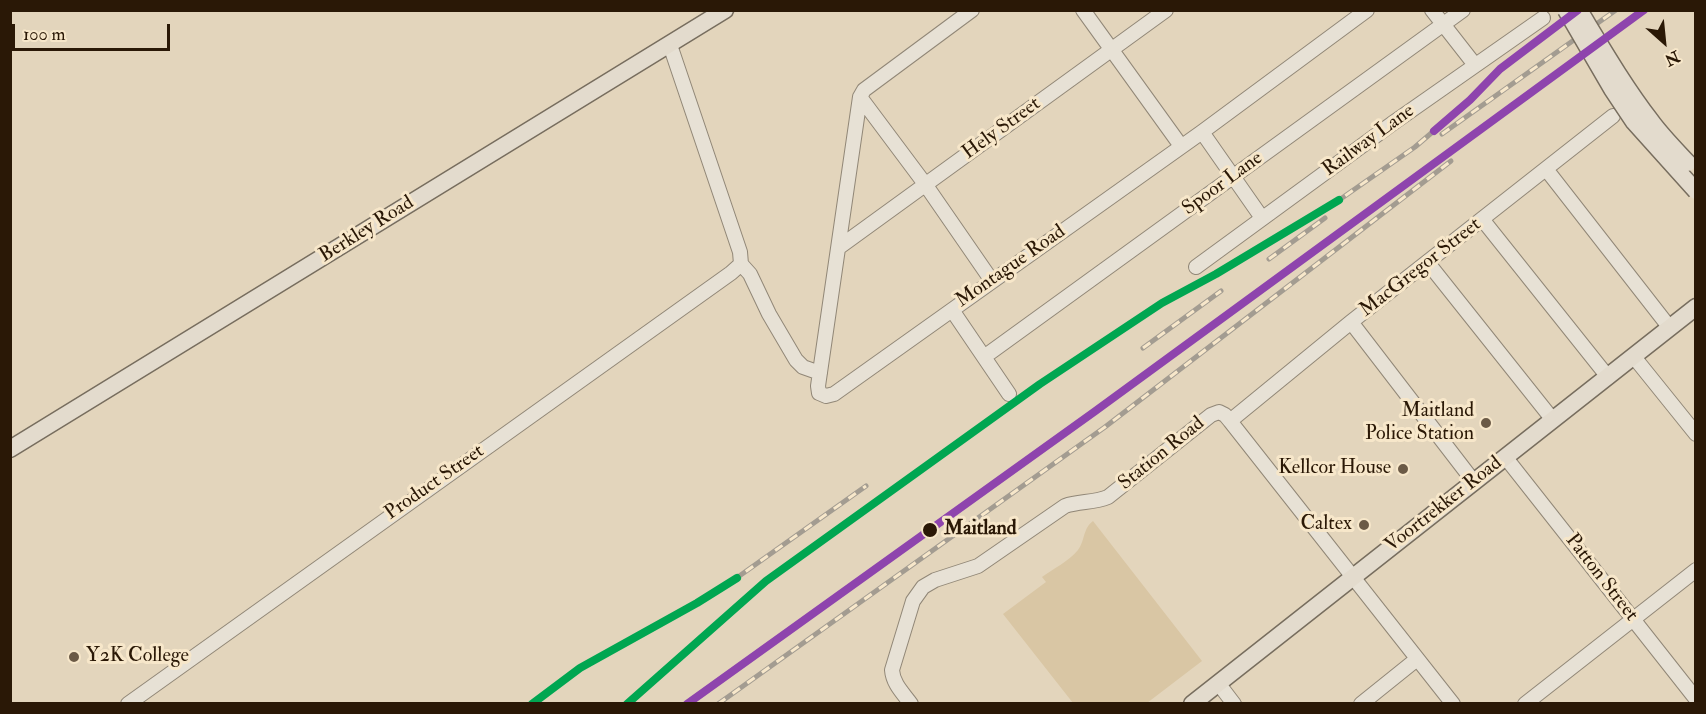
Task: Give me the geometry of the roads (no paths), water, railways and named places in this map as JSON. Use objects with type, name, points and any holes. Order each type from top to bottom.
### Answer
[{"type":"main road","name":"Berkley Road","points":[[10,449],[724,10]]},
{"type":"main road","points":[[1566,10],[1634,122],[1695,191]]},
{"type":"main road","points":[[1579,10],[1636,100],[1695,171]]},
{"type":"main road","name":"Voortrekker Road","points":[[1192,704],[1695,307]]},
{"type":"street","points":[[670,45],[740,252],[741,263],[750,274],[769,314],[796,360],[803,367],[820,373],[860,97],[864,90],[972,10]]},
{"type":"street","points":[[1083,10],[1180,146]]},
{"type":"street","name":"Hely Street","points":[[838,248],[1166,10]]},
{"type":"street","name":"Montague Road","points":[[820,373],[819,393],[826,396],[834,393],[1202,132],[1367,10]]},
{"type":"street","points":[[1432,10],[1475,65]]},
{"type":"street","name":"Spoor Lane","points":[[984,357],[1462,10]]},
{"type":"street","name":"Railway Lane","points":[[1196,267],[1543,18]]},
{"type":"street","points":[[860,97],[925,184],[992,281]]},
{"type":"street","name":"MacGregor Street","points":[[1230,421],[1351,322],[1613,116]]},
{"type":"street","points":[[1202,132],[1262,218]]},
{"type":"street","points":[[1546,169],[1670,328]]},
{"type":"street","points":[[1482,219],[1608,377]]},
{"type":"street","points":[[1428,262],[1553,420]]},
{"type":"street","name":"Product Street","points":[[128,704],[731,273],[741,263]]},
{"type":"street","points":[[951,310],[1009,394]]},
{"type":"street","points":[[1351,322],[1474,482]]},
{"type":"street","points":[[1634,357],[1695,434]]},
{"type":"street","name":"Station Road","points":[[911,704],[893,677],[892,670],[913,601],[927,584],[983,563],[1065,506],[1073,503],[1095,502],[1108,497],[1213,413],[1222,413],[1230,421],[1453,704]]},
{"type":"street","name":"Patton Street","points":[[1506,458],[1695,700]]},
{"type":"street","points":[[1525,704],[1695,570]]},
{"type":"street","points":[[1361,704],[1417,659]]},
{"type":"street","points":[[1218,683],[1234,704]]},
{"type":"street","points":[[1691,704],[1695,700]]},
{"type":"railway","points":[[627,704],[766,581],[831,533],[1064,368],[1162,303],[1308,219],[1415,147],[1470,100],[1500,69],[1578,10]]},
{"type":"railway","points":[[1442,134],[1616,10]]},
{"type":"railway","points":[[687,704],[1094,412],[1644,10]]},
{"type":"railway","points":[[718,704],[1105,427],[1451,161]]},
{"type":"railway","points":[[1269,259],[1325,218]]},
{"type":"railway","points":[[1143,348],[1221,291]]},
{"type":"railway","points":[[532,704],[580,668],[721,589],[866,486]]},
{"type":"place","name":"Maitland Police Station","points":[[1486,423]]},
{"type":"place","name":"Kellcor House","points":[[1403,469]]},
{"type":"place","name":"Caltex","points":[[1364,525]]},
{"type":"place","name":"Maitland","points":[[930,530]]},
{"type":"place","name":"Y2K College","points":[[74,657]]}]
